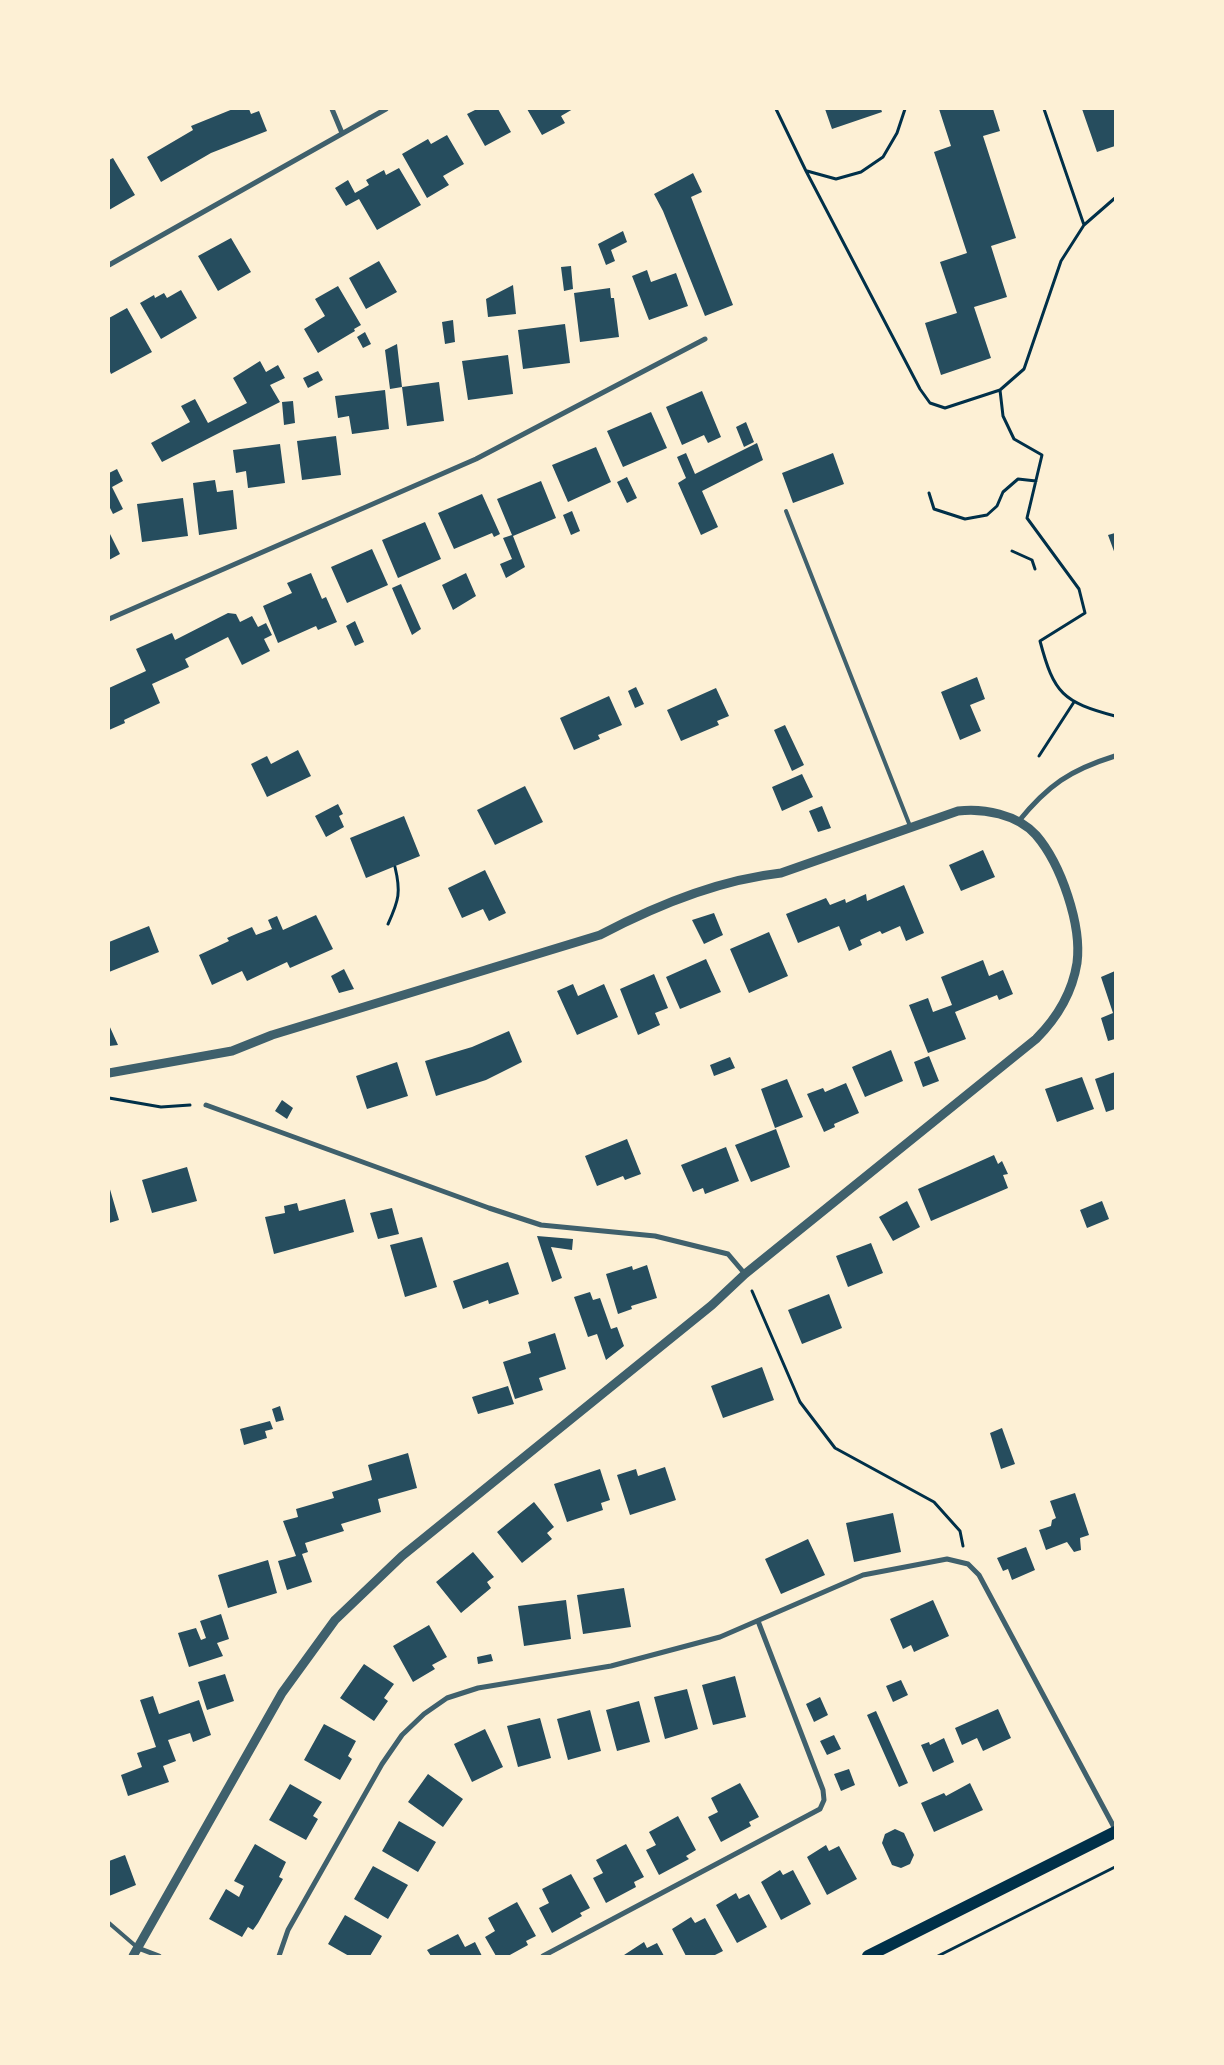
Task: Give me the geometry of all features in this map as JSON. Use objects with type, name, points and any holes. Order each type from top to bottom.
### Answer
[{"type":"main road","points":[[868,1956],[1115,1830]]},
{"type":"street","points":[[332,109],[342,133]]},
{"type":"street","points":[[109,265],[386,109]]},
{"type":"street","points":[[109,619],[476,459],[705,340]]},
{"type":"street","points":[[1018,823],[1037,799],[1058,781],[1083,766],[1115,756]]},
{"type":"street","points":[[109,1072],[232,1051],[272,1035],[600,935],[639,914],[708,890],[750,876],[781,873],[910,826],[958,811],[976,809],[996,814],[1018,823],[1035,834],[1046,850],[1070,902],[1076,923],[1078,943],[1076,964],[1065,1002],[1051,1024],[1036,1040],[745,1274],[705,1311],[402,1556],[335,1620],[282,1693],[136,1952],[159,1956]]},
{"type":"street","points":[[206,1105],[480,1205],[541,1225],[655,1236],[728,1254],[745,1274]]},
{"type":"street","points":[[279,1956],[288,1930],[382,1764],[402,1735],[424,1714],[448,1698],[478,1688],[611,1666],[720,1637],[863,1575],[947,1559],[968,1564],[979,1575],[1115,1830]]},
{"type":"street","points":[[543,1956],[820,1809],[824,1800],[823,1790],[758,1621]]},
{"type":"lane","points":[[786,511],[910,826]]},
{"type":"lane","points":[[109,1923],[136,1952]]},
{"type":"path","points":[[776,109],[806,171],[920,389],[930,403],[945,408],[1000,390],[1024,369],[1061,261],[1084,225],[1115,198]]},
{"type":"path","points":[[806,171],[836,180],[861,172],[883,157],[897,133],[905,109]]},
{"type":"path","points":[[1044,109],[1084,225]]},
{"type":"path","points":[[1000,390],[1003,416],[1014,439],[1042,455],[1027,518],[1079,590],[1084,613],[1040,641],[1047,667],[1061,693],[1082,708],[1115,716]]},
{"type":"path","points":[[929,493],[934,510],[965,519],[987,515],[997,506],[1003,492],[1018,479],[1036,481]]},
{"type":"path","points":[[1012,552],[1032,560],[1035,569]]},
{"type":"path","points":[[1039,756],[1074,702]]},
{"type":"path","points":[[388,924],[398,904],[400,887],[395,866]]},
{"type":"path","points":[[109,1098],[161,1107],[206,1105]]},
{"type":"path","points":[[745,1274],[800,1402],[835,1448],[934,1502],[960,1531],[968,1564]]},
{"type":"path","points":[[938,1956],[1115,1867]]},
{"type":"building","points":[[233,109],[249,109],[251,114],[259,111],[267,131],[211,153],[161,182],[147,157],[193,130],[191,126]]},
{"type":"building","points":[[477,109],[498,109],[511,132],[485,146],[467,114]]},
{"type":"building","points":[[527,109],[573,109],[561,116],[565,123],[542,135]]},
{"type":"building","points":[[825,109],[881,109],[882,112],[832,129]]},
{"type":"building","points":[[939,109],[993,109],[1000,131],[983,136],[1016,238],[991,246],[1007,297],[974,307],[991,358],[941,375],[925,323],[957,313],[940,262],[967,253],[934,152],[951,146]]},
{"type":"building","points":[[1082,109],[1115,109],[1115,146],[1097,152]]},
{"type":"building","points":[[447,135],[464,164],[443,176],[449,185],[427,198],[402,154],[428,139],[431,144]]},
{"type":"building","points":[[113,158],[135,195],[109,210],[109,160]]},
{"type":"building","points":[[399,168],[421,205],[377,230],[359,199],[346,206],[335,188],[348,180],[355,193],[369,185],[366,180],[384,170],[386,175]]},
{"type":"building","points":[[693,173],[702,192],[691,197],[733,305],[705,316],[663,211],[654,194]]},
{"type":"building","points":[[623,231],[627,242],[611,250],[615,261],[606,265],[598,244]]},
{"type":"building","points":[[231,238],[251,272],[218,291],[198,256]]},
{"type":"building","points":[[379,261],[397,292],[366,309],[349,278]]},
{"type":"building","points":[[571,266],[573,289],[564,291],[561,267]]},
{"type":"building","points":[[647,270],[651,282],[676,273],[688,306],[649,320],[632,276]]},
{"type":"building","points":[[513,285],[516,314],[488,317],[486,299]]},
{"type":"building","points":[[338,286],[361,325],[354,329],[355,331],[318,353],[304,329],[325,316],[315,299]]},
{"type":"building","points":[[610,288],[611,298],[614,298],[619,337],[580,342],[574,293]]},
{"type":"building","points":[[181,290],[197,318],[161,339],[140,303],[154,295],[155,298],[164,293],[167,298]]},
{"type":"building","points":[[127,308],[152,352],[111,374],[109,369],[109,318]]},
{"type":"building","points":[[453,320],[455,342],[445,344],[442,322]]},
{"type":"building","points":[[565,324],[570,363],[523,369],[518,330]]},
{"type":"building","points":[[365,332],[371,344],[363,348],[357,337]]},
{"type":"building","points":[[397,344],[402,387],[390,389],[385,350]]},
{"type":"building","points":[[508,355],[513,394],[468,400],[462,361]]},
{"type":"building","points":[[260,361],[266,372],[278,365],[285,378],[270,385],[280,402],[162,462],[151,443],[190,422],[181,406],[195,399],[208,423],[247,403],[233,378]]},
{"type":"building","points":[[318,371],[323,380],[308,388],[303,378]]},
{"type":"building","points":[[439,382],[444,421],[407,426],[402,387]]},
{"type":"building","points":[[385,390],[389,429],[352,434],[349,416],[338,418],[335,396]]},
{"type":"building","points":[[702,391],[721,437],[708,443],[704,435],[682,445],[666,407]]},
{"type":"building","points":[[293,401],[295,423],[284,425],[282,402]]},
{"type":"building","points":[[651,412],[667,448],[623,467],[607,431]]},
{"type":"building","points":[[746,422],[754,442],[744,447],[736,427]]},
{"type":"building","points":[[336,436],[341,475],[302,480],[297,441]]},
{"type":"building","points":[[757,443],[763,460],[702,491],[718,527],[701,535],[678,483],[686,478],[677,457],[686,453],[695,474]]},
{"type":"building","points":[[280,444],[285,483],[248,488],[246,471],[236,473],[233,450]]},
{"type":"building","points":[[596,447],[611,482],[568,502],[552,465]]},
{"type":"building","points":[[833,453],[844,484],[793,503],[782,473]]},
{"type":"building","points":[[117,469],[123,481],[112,487],[123,509],[113,514],[109,506],[109,473]]},
{"type":"building","points":[[627,477],[637,498],[627,503],[617,482]]},
{"type":"building","points":[[215,480],[217,492],[233,490],[237,529],[199,535],[193,483]]},
{"type":"building","points":[[541,481],[556,518],[513,536],[525,567],[506,578],[500,564],[512,559],[503,538],[512,535],[497,499]]},
{"type":"building","points":[[482,494],[500,534],[494,537],[492,533],[454,549],[438,513]]},
{"type":"building","points":[[183,498],[188,536],[142,542],[137,504]]},
{"type":"building","points":[[572,511],[580,531],[571,535],[563,515]]},
{"type":"building","points":[[425,522],[441,559],[398,578],[382,540]]},
{"type":"building","points":[[109,532],[120,554],[109,560]]},
{"type":"building","points":[[1115,533],[1115,554],[1108,535]]},
{"type":"building","points":[[372,549],[388,585],[347,603],[331,567]]},
{"type":"building","points":[[311,573],[322,599],[326,597],[337,622],[318,630],[316,626],[278,643],[263,606],[292,593],[287,583]]},
{"type":"building","points":[[466,573],[476,596],[453,610],[442,585]]},
{"type":"building","points":[[401,584],[421,629],[412,635],[392,588]]},
{"type":"building","points":[[228,613],[236,614],[240,622],[252,616],[258,627],[266,623],[272,635],[264,639],[270,651],[242,665],[228,637],[185,659],[189,667],[152,684],[160,703],[124,720],[125,723],[109,730],[109,688],[146,671],[136,649],[172,633],[175,640]]},
{"type":"building","points":[[355,621],[364,642],[355,646],[346,626]]},
{"type":"building","points":[[977,677],[985,699],[970,705],[981,731],[960,740],[941,692]]},
{"type":"building","points":[[636,687],[644,704],[635,708],[628,691]]},
{"type":"building","points":[[716,688],[729,716],[717,721],[719,725],[681,741],[667,710]]},
{"type":"building","points":[[609,696],[622,725],[598,735],[600,739],[574,750],[560,718]]},
{"type":"building","points":[[785,725],[804,765],[792,771],[774,730]]},
{"type":"building","points":[[298,750],[311,776],[267,797],[251,764],[267,756],[271,764]]},
{"type":"building","points":[[802,774],[813,797],[782,811],[772,787]]},
{"type":"building","points":[[525,786],[543,822],[495,845],[477,810]]},
{"type":"building","points":[[338,804],[343,814],[339,816],[344,827],[326,837],[315,816]]},
{"type":"building","points":[[822,806],[831,828],[818,832],[809,811]]},
{"type":"building","points":[[404,816],[420,856],[366,878],[350,838]]},
{"type":"building","points":[[983,850],[995,877],[961,891],[949,865]]},
{"type":"building","points":[[485,870],[506,913],[489,921],[483,909],[462,918],[448,888]]},
{"type":"building","points":[[904,885],[924,933],[906,941],[900,926],[882,934],[880,931],[860,940],[862,945],[849,951],[839,926],[798,943],[786,914],[826,898],[830,905],[845,899],[846,903],[866,894],[867,901]]},
{"type":"building","points":[[714,913],[723,935],[704,944],[692,920]]},
{"type":"building","points":[[316,915],[333,949],[290,968],[287,962],[247,981],[242,971],[212,985],[199,955],[229,941],[227,938],[252,927],[256,935],[272,929],[268,920],[277,916],[283,930]]},
{"type":"building","points":[[149,926],[159,952],[109,972],[109,942]]},
{"type":"building","points":[[769,932],[788,976],[749,993],[730,949]]},
{"type":"building","points":[[706,959],[721,992],[680,1009],[666,977]]},
{"type":"building","points":[[983,960],[989,976],[1003,970],[1013,994],[999,1000],[997,995],[955,1012],[966,1039],[928,1053],[909,1005],[928,998],[933,1012],[952,1005],[941,977]]},
{"type":"building","points":[[344,969],[354,989],[339,993],[331,976]]},
{"type":"building","points":[[1115,971],[1115,1039],[1108,1041],[1101,1018],[1113,1013],[1101,977]]},
{"type":"building","points":[[654,974],[668,1008],[655,1013],[660,1025],[638,1035],[620,989]]},
{"type":"building","points":[[573,984],[578,996],[604,984],[618,1017],[577,1035],[557,991]]},
{"type":"building","points":[[109,1025],[118,1045],[109,1046]]},
{"type":"building","points":[[509,1031],[522,1062],[486,1080],[436,1096],[425,1061],[472,1047]]},
{"type":"building","points":[[891,1050],[903,1081],[865,1097],[852,1067]]},
{"type":"building","points":[[929,1056],[939,1081],[923,1087],[914,1062]]},
{"type":"building","points":[[730,1057],[735,1068],[714,1076],[710,1065]]},
{"type":"building","points":[[397,1062],[408,1096],[367,1109],[356,1076]]},
{"type":"building","points":[[1115,1072],[1115,1109],[1106,1112],[1095,1079]]},
{"type":"building","points":[[1082,1077],[1094,1109],[1057,1122],[1045,1089]]},
{"type":"building","points":[[787,1079],[803,1117],[775,1128],[761,1089]]},
{"type":"building","points":[[846,1083],[859,1113],[834,1124],[835,1127],[824,1132],[807,1094],[823,1088],[825,1092]]},
{"type":"building","points":[[282,1100],[293,1108],[287,1119],[275,1111]]},
{"type":"building","points":[[776,1129],[790,1167],[751,1182],[735,1145]]},
{"type":"building","points":[[627,1139],[641,1174],[625,1180],[623,1176],[597,1186],[585,1156]]},
{"type":"building","points":[[726,1147],[739,1181],[705,1194],[703,1188],[693,1192],[681,1165]]},
{"type":"building","points":[[994,1155],[998,1164],[1002,1161],[1008,1174],[1003,1175],[1008,1188],[931,1221],[918,1189]]},
{"type":"building","points":[[187,1167],[197,1201],[152,1213],[142,1180]]},
{"type":"building","points":[[109,1186],[119,1220],[109,1223]]},
{"type":"building","points":[[345,1199],[354,1232],[274,1254],[265,1217],[285,1213],[284,1206],[297,1203],[299,1211]]},
{"type":"building","points":[[907,1201],[920,1227],[893,1241],[879,1217]]},
{"type":"building","points":[[1102,1201],[1109,1219],[1087,1228],[1080,1210]]},
{"type":"building","points":[[392,1208],[399,1234],[378,1239],[370,1213]]},
{"type":"building","points":[[537,1236],[573,1239],[572,1250],[551,1247],[562,1278],[552,1282]]},
{"type":"building","points":[[422,1237],[437,1287],[405,1297],[390,1245]]},
{"type":"building","points":[[871,1243],[883,1273],[848,1287],[836,1256]]},
{"type":"building","points":[[508,1262],[519,1294],[489,1304],[488,1300],[463,1309],[453,1281]]},
{"type":"building","points":[[647,1265],[657,1298],[631,1306],[632,1309],[618,1314],[606,1274],[632,1266],[633,1270]]},
{"type":"building","points":[[590,1292],[593,1300],[600,1298],[611,1329],[617,1327],[624,1346],[606,1360],[597,1334],[588,1337],[574,1297]]},
{"type":"building","points":[[829,1294],[842,1328],[802,1344],[788,1310]]},
{"type":"building","points":[[555,1333],[566,1369],[539,1378],[543,1390],[515,1399],[503,1362],[531,1353],[528,1342]]},
{"type":"building","points":[[762,1367],[774,1400],[723,1418],[711,1386]]},
{"type":"building","points":[[508,1386],[514,1404],[478,1414],[472,1397]]},
{"type":"building","points":[[280,1406],[284,1420],[276,1422],[272,1409]]},
{"type":"building","points":[[270,1421],[273,1429],[265,1431],[267,1438],[244,1445],[240,1429]]},
{"type":"building","points":[[1002,1428],[1015,1464],[1001,1469],[990,1433]]},
{"type":"building","points":[[408,1453],[417,1488],[378,1499],[381,1512],[341,1524],[344,1531],[305,1543],[308,1552],[302,1554],[312,1582],[287,1590],[278,1561],[296,1556],[283,1521],[298,1517],[296,1509],[334,1498],[332,1492],[372,1480],[368,1465]]},
{"type":"building","points":[[665,1467],[676,1500],[630,1515],[617,1475],[636,1469],[638,1476]]},
{"type":"building","points":[[600,1469],[610,1500],[601,1503],[603,1510],[567,1522],[554,1484]]},
{"type":"building","points":[[1075,1493],[1089,1535],[1080,1538],[1081,1550],[1074,1552],[1067,1542],[1046,1550],[1039,1530],[1051,1526],[1052,1520],[1056,1518],[1050,1501]]},
{"type":"building","points":[[534,1502],[554,1527],[547,1533],[552,1539],[522,1563],[497,1532]]},
{"type":"building","points":[[893,1513],[901,1552],[854,1562],[846,1523]]},
{"type":"building","points":[[808,1539],[825,1575],[781,1594],[765,1559]]},
{"type":"building","points":[[1026,1547],[1035,1570],[1012,1580],[1008,1569],[1003,1571],[997,1558]]},
{"type":"building","points":[[473,1552],[494,1577],[487,1582],[491,1588],[461,1613],[436,1582]]},
{"type":"building","points":[[268,1560],[277,1593],[228,1608],[218,1575]]},
{"type":"building","points":[[624,1588],[631,1627],[583,1634],[577,1595]]},
{"type":"building","points":[[566,1600],[571,1639],[524,1646],[518,1606]]},
{"type":"building","points":[[933,1600],[949,1636],[914,1652],[911,1645],[903,1649],[890,1619]]},
{"type":"building","points":[[221,1614],[229,1639],[217,1643],[223,1656],[189,1667],[178,1633],[196,1628],[201,1640],[206,1638],[200,1621]]},
{"type":"building","points":[[429,1625],[447,1657],[432,1665],[435,1669],[413,1682],[393,1646]]},
{"type":"building","points":[[491,1654],[493,1661],[478,1664],[477,1657]]},
{"type":"building","points":[[364,1664],[394,1684],[384,1698],[388,1701],[374,1721],[340,1698]]},
{"type":"building","points":[[225,1674],[234,1701],[207,1710],[198,1682]]},
{"type":"building","points":[[735,1676],[746,1717],[713,1725],[702,1685]]},
{"type":"building","points":[[901,1680],[908,1695],[893,1702],[886,1686]]},
{"type":"building","points":[[687,1689],[698,1729],[665,1739],[654,1697]]},
{"type":"building","points":[[153,1696],[159,1714],[199,1700],[211,1735],[193,1742],[190,1733],[168,1740],[176,1761],[163,1766],[169,1782],[128,1796],[121,1775],[142,1767],[137,1753],[156,1747],[140,1700]]},
{"type":"building","points":[[820,1697],[828,1715],[814,1722],[806,1704]]},
{"type":"building","points":[[639,1701],[650,1742],[617,1751],[606,1710]]},
{"type":"building","points":[[998,1709],[1011,1738],[983,1751],[977,1738],[962,1745],[955,1728]]},
{"type":"building","points":[[590,1710],[601,1751],[568,1760],[557,1719]]},
{"type":"building","points":[[876,1711],[908,1783],[899,1787],[867,1715]]},
{"type":"building","points":[[540,1718],[551,1758],[518,1767],[507,1726]]},
{"type":"building","points":[[324,1724],[356,1741],[348,1756],[352,1759],[340,1780],[304,1760]]},
{"type":"building","points":[[485,1729],[503,1767],[472,1782],[454,1744]]},
{"type":"building","points":[[834,1735],[841,1749],[827,1755],[820,1741]]},
{"type":"building","points":[[944,1738],[954,1762],[933,1772],[921,1745],[929,1742],[930,1745]]},
{"type":"building","points":[[849,1769],[855,1785],[841,1791],[834,1774]]},
{"type":"building","points":[[428,1774],[463,1799],[443,1827],[408,1802]]},
{"type":"building","points":[[740,1783],[759,1817],[749,1822],[751,1826],[721,1842],[708,1817],[718,1812],[711,1798]]},
{"type":"building","points":[[970,1783],[983,1810],[934,1832],[921,1803],[944,1793],[946,1796]]},
{"type":"building","points":[[290,1784],[322,1802],[313,1816],[318,1819],[306,1840],[269,1820]]},
{"type":"building","points":[[678,1816],[696,1850],[686,1856],[689,1859],[659,1875],[646,1850],[656,1845],[649,1832]]},
{"type":"building","points":[[399,1821],[436,1842],[418,1872],[382,1851]]},
{"type":"building","points":[[895,1829],[904,1833],[914,1855],[910,1864],[901,1868],[892,1865],[882,1843],[885,1834]]},
{"type":"building","points":[[255,1844],[286,1862],[279,1877],[283,1879],[258,1923],[253,1930],[248,1927],[242,1937],[209,1919],[226,1889],[239,1897],[244,1886],[234,1881]]},
{"type":"building","points":[[626,1844],[644,1877],[634,1882],[636,1887],[606,1903],[593,1878],[603,1873],[596,1860]]},
{"type":"building","points":[[826,1845],[829,1851],[839,1846],[857,1879],[827,1895],[807,1857]]},
{"type":"building","points":[[125,1855],[136,1885],[109,1896],[109,1861]]},
{"type":"building","points":[[373,1866],[408,1885],[388,1919],[354,1899]]},
{"type":"building","points":[[780,1870],[783,1875],[793,1870],[811,1904],[781,1920],[761,1882]]},
{"type":"building","points":[[571,1874],[590,1908],[580,1913],[582,1916],[552,1933],[539,1908],[549,1903],[542,1889]]},
{"type":"building","points":[[736,1893],[739,1899],[749,1894],[767,1927],[737,1943],[716,1905]]},
{"type":"building","points":[[517,1902],[536,1936],[526,1941],[528,1945],[508,1956],[496,1956],[485,1937],[495,1931],[488,1918]]},
{"type":"building","points":[[345,1915],[382,1936],[370,1956],[349,1956],[328,1944]]},
{"type":"building","points":[[691,1917],[695,1923],[705,1918],[723,1951],[713,1956],[686,1956],[672,1929]]},
{"type":"building","points":[[458,1934],[465,1947],[475,1942],[482,1956],[431,1956],[427,1950]]},
{"type":"building","points":[[644,1942],[647,1948],[657,1943],[664,1956],[624,1955]]}]
